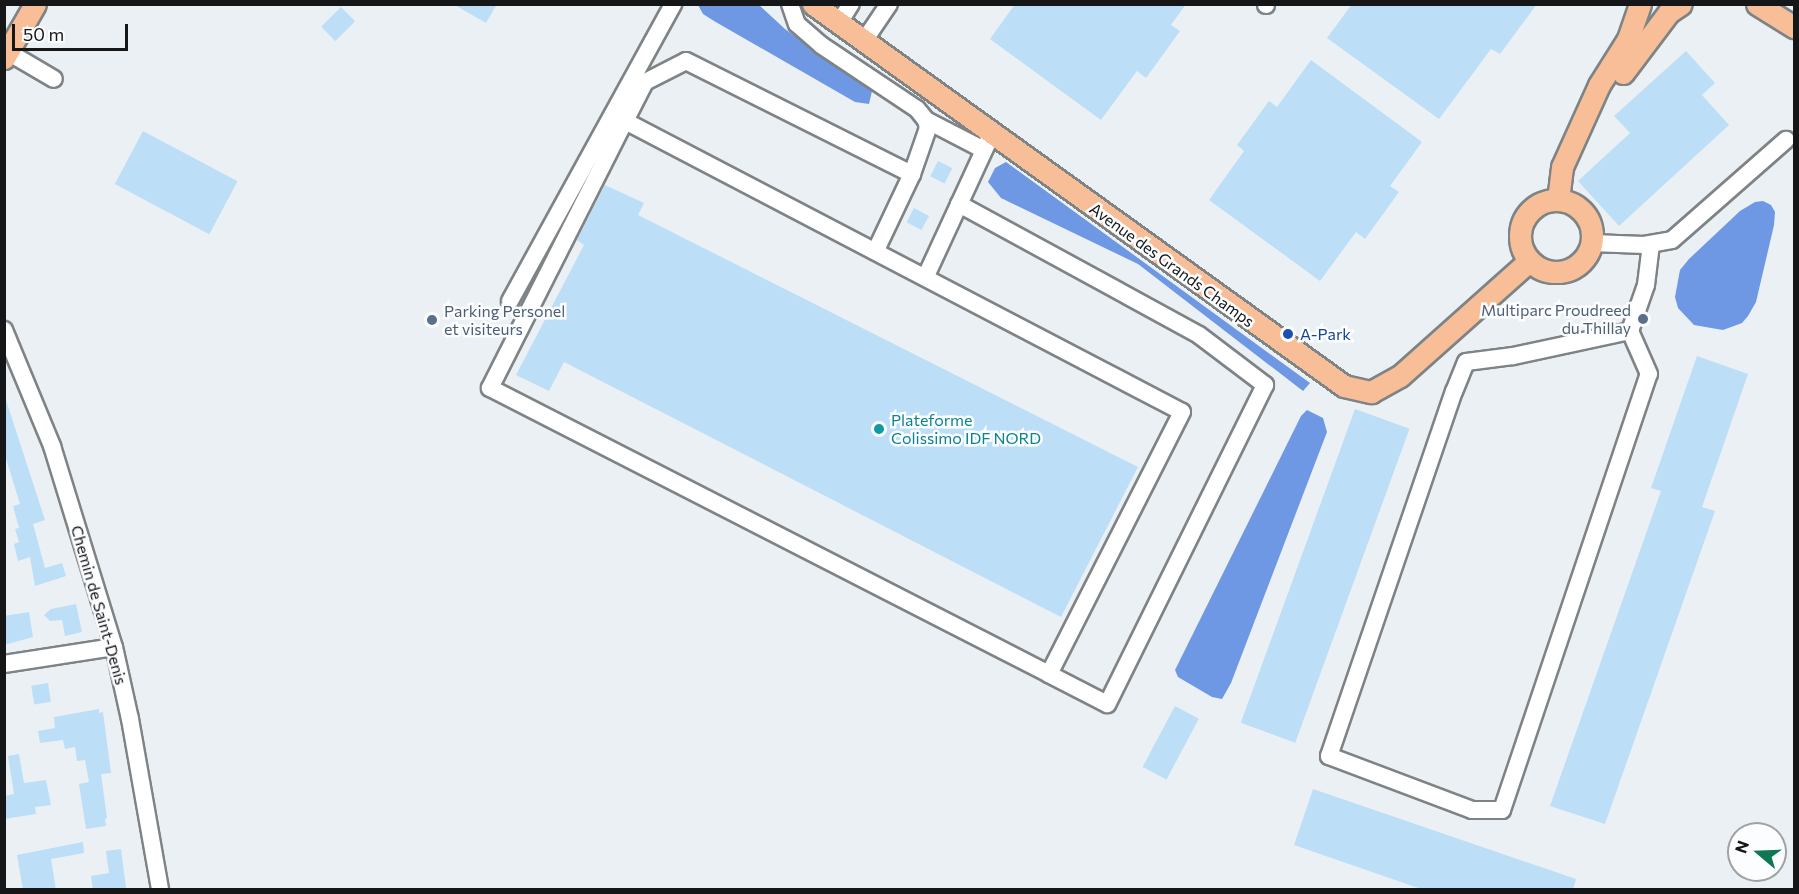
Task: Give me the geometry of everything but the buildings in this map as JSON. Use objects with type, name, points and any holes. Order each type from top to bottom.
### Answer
[{"type":"main road","points":[[6,55],[35,4]]},
{"type":"main road","name":"Avenue des Grands Champs","points":[[813,4],[864,41],[988,142],[1314,368],[1344,386],[1371,392],[1400,376],[1529,261]]},
{"type":"main road","points":[[1558,200],[1563,167],[1587,117],[1599,85],[1628,39],[1641,4]]},
{"type":"main road","points":[[1587,117],[1601,106],[1636,52],[1669,12],[1681,4]]},
{"type":"main road","points":[[1757,4],[1794,27]]},
{"type":"main road","points":[[1558,200],[1567,201],[1582,210],[1591,225],[1592,243],[1578,265],[1562,272],[1544,271],[1529,261],[1521,246],[1523,221],[1533,207],[1558,200]]},
{"type":"street","points":[[510,301],[673,4]]},
{"type":"street","points":[[790,4],[797,24],[821,45],[917,109],[926,120],[928,128],[912,174],[876,250]]},
{"type":"street","points":[[839,23],[851,4]]},
{"type":"street","points":[[864,41],[890,4]]},
{"type":"street","points":[[6,55],[54,79]]},
{"type":"street","points":[[912,174],[686,61],[645,82],[490,388],[1107,704],[1265,385],[1199,335],[959,204]]},
{"type":"street","points":[[926,120],[988,142],[926,276]]},
{"type":"street","points":[[625,121],[926,276],[1182,412],[1049,674]]},
{"type":"street","points":[[1592,243],[1651,244],[1672,240],[1786,140]]},
{"type":"street","points":[[1630,331],[1514,356],[1466,362],[1454,391],[1329,756],[1472,810],[1502,810],[1649,374],[1630,331],[1646,285],[1651,244]]},
{"type":"street","name":"Chemin de Saint-Denis","points":[[4,330],[52,446],[114,647],[130,719],[160,890]]},
{"type":"street","points":[[4,664],[114,647]]},
{"type":"water","points":[[698,5],[759,5],[785,29],[872,91],[869,104],[855,102],[714,21],[703,14]]},
{"type":"water","points":[[1006,162],[1310,383],[1303,391],[1138,264],[1001,198],[988,182],[995,168]]},
{"type":"water","points":[[1763,201],[1771,205],[1775,212],[1756,302],[1742,323],[1723,330],[1694,325],[1678,308],[1675,297],[1680,270],[1740,211],[1755,202]]},
{"type":"water","points":[[1307,410],[1323,418],[1327,432],[1231,683],[1222,699],[1212,697],[1178,677],[1175,670],[1301,416]]},
{"type":"place","name":"Multiparc Proudreed du Thillay","points":[[1643,319]]},
{"type":"place","name":"Parking Personel et visiteurs","points":[[432,320]]},
{"type":"place","name":"A-Park","points":[[1288,334]]},
{"type":"place","name":"Plateforme Colissimo IDF NORD","points":[[879,429]]}]
